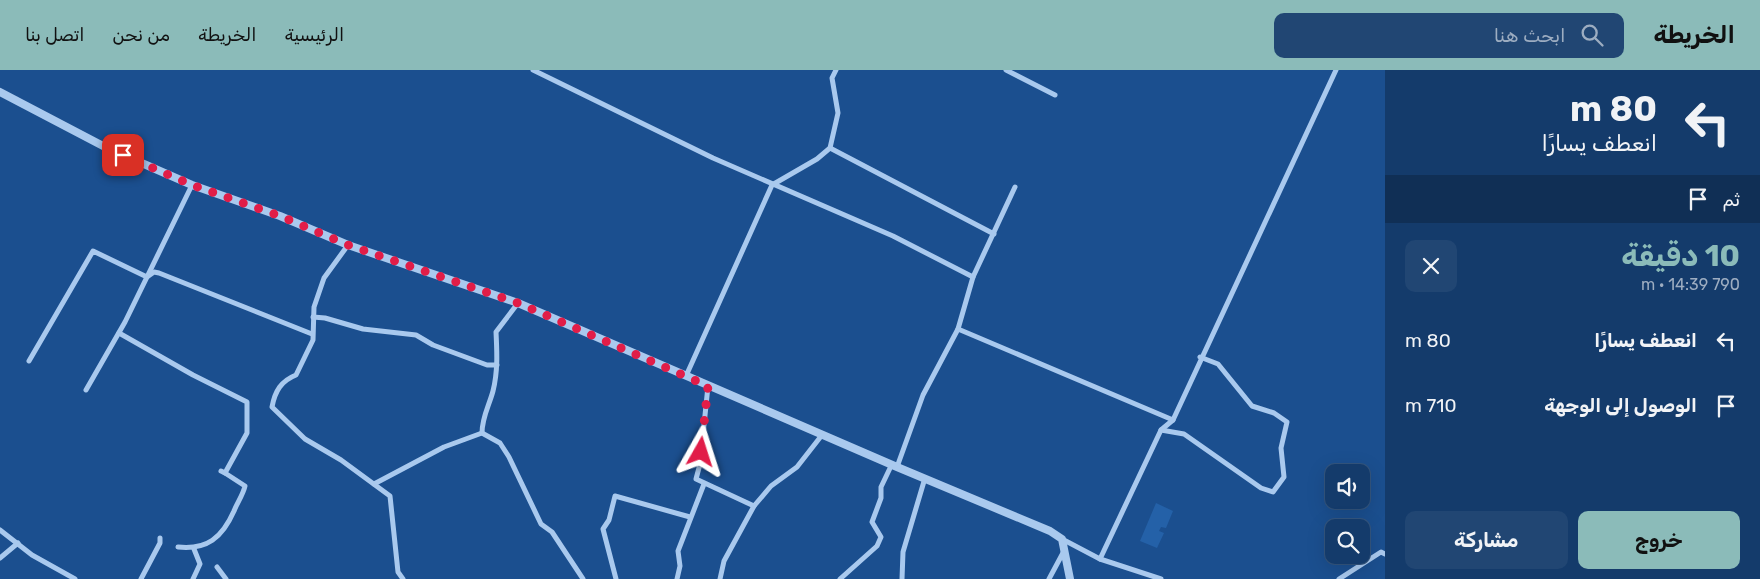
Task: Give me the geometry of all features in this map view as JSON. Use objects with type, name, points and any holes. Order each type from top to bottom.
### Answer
[{"type":"street","points":[[533,70],[772,185],[786,188],[893,236],[973,277]]},
{"type":"street","points":[[686,376],[772,185],[817,159],[830,148],[838,113],[832,78],[836,70]]},
{"type":"street","points":[[1006,70],[1055,95]]},
{"type":"street","points":[[1100,559],[1161,430],[1173,420],[1200,357],[1336,70]]},
{"type":"street","points":[[0,92],[106,147],[192,185],[280,216],[348,245],[518,303],[894,466],[1050,530],[1100,559],[1161,579]]},
{"type":"street","points":[[830,148],[994,234]]},
{"type":"street","points":[[86,390],[119,333],[192,185]]},
{"type":"street","points":[[840,579],[877,546],[882,537],[872,522],[881,498],[881,487],[894,466],[923,395],[958,329],[973,277],[1015,187]]},
{"type":"street","points":[[348,245],[324,278],[314,307],[313,340],[296,375],[284,380],[274,396],[272,407],[306,439],[341,460],[390,496],[398,572],[403,579]]},
{"type":"street","points":[[28,360],[91,252],[95,251],[147,276]]},
{"type":"street","points":[[147,276],[154,272],[159,273],[312,334]]},
{"type":"street","points":[[482,433],[482,421],[492,393],[497,366],[496,332],[518,303]]},
{"type":"street","points":[[313,318],[324,318],[363,329],[416,335],[433,345],[487,365],[497,366]]},
{"type":"street","points":[[958,329],[1173,420]]},
{"type":"street","points":[[119,333],[194,375],[248,402],[247,433],[223,472],[245,488],[229,524],[214,540],[194,549],[178,547]]},
{"type":"street","points":[[1161,430],[1184,434],[1261,488],[1273,492],[1284,477],[1281,448],[1287,422],[1274,413],[1252,406],[1218,364],[1200,357]]},
{"type":"street","points":[[708,386],[700,464],[696,478],[704,484],[754,506]]},
{"type":"street","points":[[374,484],[444,447],[482,433],[500,443],[509,457],[541,524],[552,532],[583,579]]},
{"type":"street","points":[[720,579],[724,561],[754,506],[771,486],[797,467],[822,435]]},
{"type":"street","points":[[903,578],[903,552],[925,478]]},
{"type":"street","points":[[677,579],[680,566],[678,551],[704,484]]},
{"type":"street","points":[[616,579],[603,529],[609,520],[615,496],[690,517]]},
{"type":"street","points":[[0,530],[32,555],[75,579]]},
{"type":"street","points":[[141,579],[160,543],[160,538]]},
{"type":"street","points":[[1062,538],[1070,579]]},
{"type":"street","points":[[0,558],[18,543]]},
{"type":"street","points":[[193,579],[200,564],[194,549]]},
{"type":"street","points":[[1049,579],[1064,550]]},
{"type":"street","points":[[1339,579],[1382,552],[1385,554]]},
{"type":"street","points":[[218,567],[226,579]]},
{"type":"shaded area","points":[[1156,503],[1173,511],[1166,528],[1161,527],[1159,531],[1164,533],[1157,548],[1140,541]]},
{"type":"route","points":[[123,155],[192,185],[280,216],[348,245],[518,303],[708,386],[701,452]]}]
